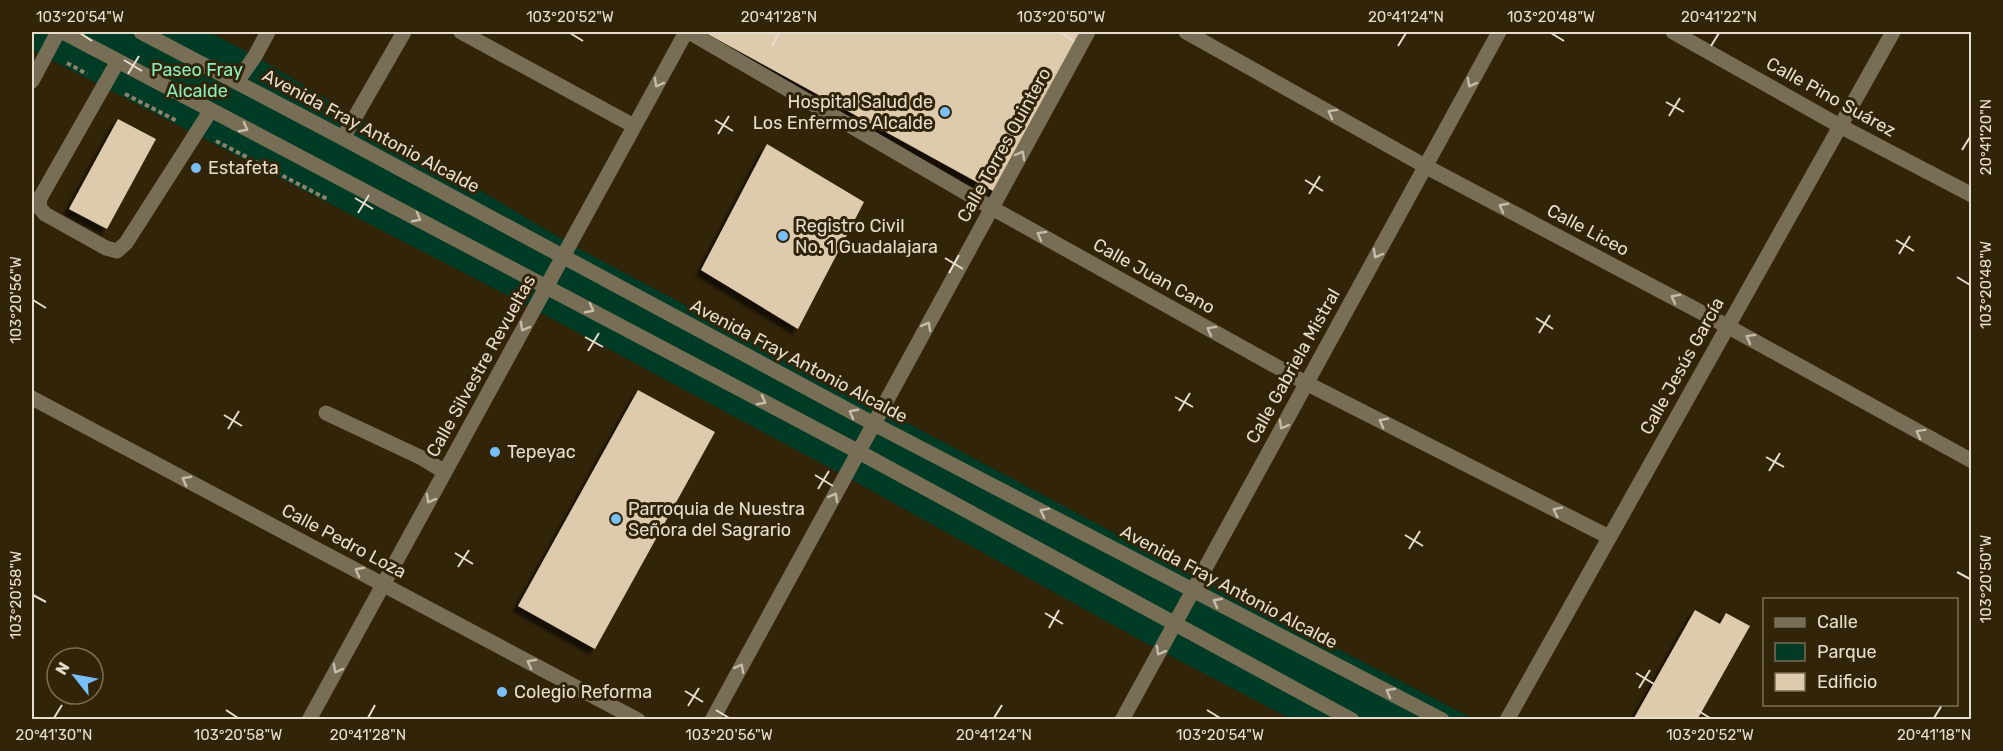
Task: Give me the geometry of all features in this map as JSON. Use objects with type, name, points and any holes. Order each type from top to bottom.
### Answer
[{"type":"street","points":[[32,81],[58,32]]},
{"type":"street","points":[[63,32],[859,452],[1352,720]]},
{"type":"street","name":"Avenida Fray Antonio Alcalde","points":[[141,32],[874,424],[1442,720]]},
{"type":"street","points":[[237,82],[268,32]]},
{"type":"street","points":[[343,138],[404,32]]},
{"type":"street","points":[[461,32],[634,126]]},
{"type":"street","name":"Calle Silvestre Revueltas","points":[[309,720],[687,32]]},
{"type":"street","name":"Calle Juan Cano","points":[[687,32],[992,208],[1306,383],[1609,537]]},
{"type":"street","name":"Calle Torres Quintero","points":[[712,720],[1088,32]]},
{"type":"street","name":"Calle Liceo","points":[[1186,32],[1425,165],[1727,326],[1971,461]]},
{"type":"street","name":"Calle Gabriela Mistral","points":[[1122,720],[1499,32]]},
{"type":"street","name":"Calle Pino Suárez","points":[[1672,32],[1840,126],[1971,195]]},
{"type":"street","name":"Calle Jesús García","points":[[1507,720],[1893,32]]},
{"type":"street","points":[[118,61],[40,198],[39,207],[45,214],[106,248],[117,250],[126,243],[211,110]]},
{"type":"street","name":"Calle Pedro Loza","points":[[32,398],[638,720]]},
{"type":"street","points":[[326,413],[422,458],[445,472]]},
{"type":"green space","name":"Paseo Fray Alcalde","points":[[32,32],[209,32],[255,56],[570,244],[1184,570],[1474,719],[1291,719],[1140,640],[845,476],[534,309],[32,50]]},
{"type":"building","name":"Hospital Salud de Los Enfermos Alcalde","points":[[704,32],[1083,32],[995,192]]},
{"type":"building","points":[[118,119],[156,139],[107,229],[69,209]]},
{"type":"building","name":"Registro Civil No. 1 Guadalajara","points":[[767,144],[864,202],[798,329],[701,270]]},
{"type":"building","name":"Parroquia de Nuestra Señora del Sagrario","points":[[638,390],[715,432],[595,649],[518,606]]},
{"type":"building","points":[[1695,610],[1720,624],[1726,613],[1750,626],[1697,720],[1633,720]]},
{"type":"place","name":"Hospital Salud de Los Enfermos Alcalde","points":[[945,112]]},
{"type":"place","name":"Estafeta","points":[[196,168]]},
{"type":"place","name":"Registro Civil No. 1 Guadalajara","points":[[783,236]]},
{"type":"place","name":"Tepeyac","points":[[495,452]]},
{"type":"place","name":"Parroquia de Nuestra Señora del Sagrario","points":[[616,519]]},
{"type":"place","name":"Colegio Reforma","points":[[502,692]]}]
